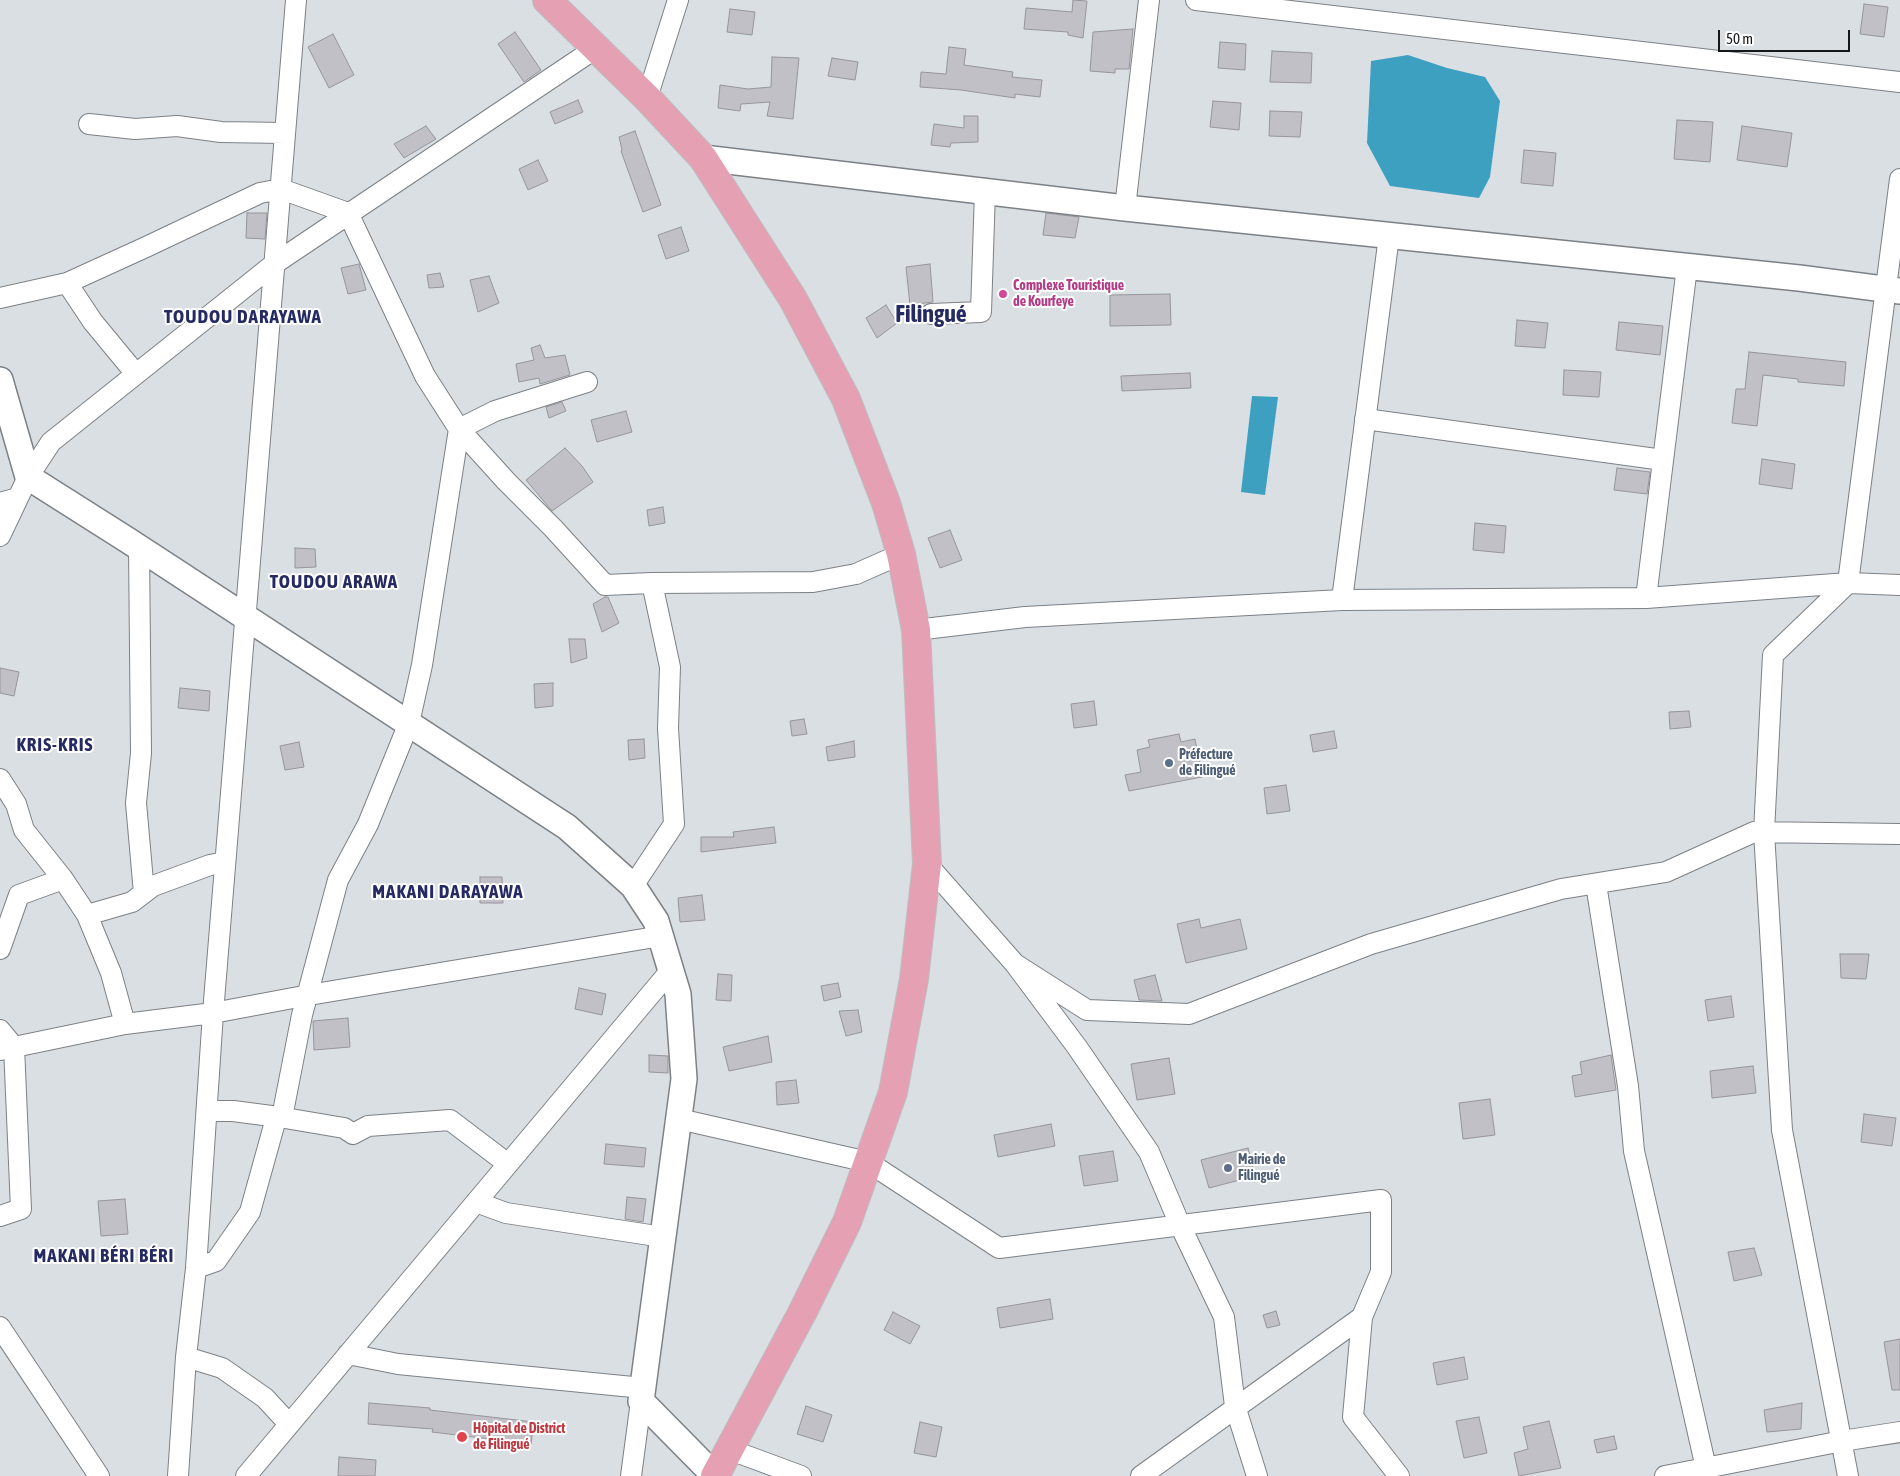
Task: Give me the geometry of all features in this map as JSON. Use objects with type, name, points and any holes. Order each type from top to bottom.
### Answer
[{"type":"main road","points":[[547,0],[647,98],[703,158],[793,299],[846,399],[886,503],[901,554],[916,630],[927,864],[914,979],[893,1092],[847,1222],[802,1313],[715,1476]]},
{"type":"street","points":[[178,1476],[186,1357],[196,1268],[225,862],[296,0]]},
{"type":"street","points":[[647,98],[678,0]]},
{"type":"street","points":[[1125,208],[1149,0]]},
{"type":"street","points":[[1196,0],[1900,82]]},
{"type":"street","points":[[0,536],[15,492],[51,442],[274,264],[596,48]]},
{"type":"street","points":[[89,124],[135,129],[177,126],[221,132],[285,133]]},
{"type":"street","points":[[703,158],[1125,208],[1893,290]]},
{"type":"street","points":[[1848,1476],[1782,1130],[1764,832],[1773,654],[1848,583],[1893,290],[1900,179]]},
{"type":"street","points":[[0,298],[67,283],[260,193],[280,188],[348,213],[425,376],[459,429],[605,585],[813,582],[856,574],[901,554]]},
{"type":"street","points":[[931,314],[981,312],[985,191]]},
{"type":"street","points":[[1342,600],[1389,236]]},
{"type":"street","points":[[1646,598],[1686,267]]},
{"type":"street","points":[[67,283],[94,322],[136,374]]},
{"type":"street","points":[[0,380],[15,492]]},
{"type":"street","points":[[459,429],[495,411],[588,382]]},
{"type":"street","points":[[1365,419],[1663,460]]},
{"type":"street","points":[[196,1268],[216,1261],[250,1212],[275,1122],[282,1112],[302,1015],[338,880],[368,824],[409,723],[422,665],[459,429]]},
{"type":"street","points":[[15,492],[140,547],[568,827],[633,886],[656,921],[678,994],[684,1080],[631,1476]]},
{"type":"street","points":[[140,547],[141,754],[136,803],[144,893]]},
{"type":"street","points":[[633,886],[674,824],[668,728],[670,667],[652,583]]},
{"type":"street","points":[[916,630],[1026,617],[1342,600],[1646,598],[1848,583],[1900,585]]},
{"type":"street","points":[[0,779],[16,804],[24,830],[63,879],[87,915],[111,974],[125,1024]]},
{"type":"street","points":[[1016,964],[1088,1010],[1189,1014],[1371,944],[1561,889],[1666,872],[1754,832],[1900,834]]},
{"type":"street","points":[[87,915],[132,902],[153,886],[210,865],[225,862]]},
{"type":"street","points":[[927,864],[1016,964],[1078,1047],[1149,1152],[1180,1225],[1224,1317],[1235,1406],[1257,1476]]},
{"type":"street","points":[[0,949],[19,895],[63,879]]},
{"type":"street","points":[[1596,884],[1628,1086],[1634,1151],[1706,1468]]},
{"type":"street","points":[[7,1049],[125,1024],[213,1013],[309,994],[660,936]]},
{"type":"street","points":[[246,1476],[671,970]]},
{"type":"street","points":[[0,1030],[7,1049],[21,1209],[0,1216]]},
{"type":"street","points":[[206,1111],[233,1111],[278,1117],[344,1128],[353,1134],[368,1126],[450,1120],[508,1164]]},
{"type":"street","points":[[679,1119],[868,1162],[999,1248],[1381,1200],[1381,1272],[1362,1317],[1353,1417],[1399,1476]]},
{"type":"street","points":[[476,1202],[506,1213],[663,1237]]},
{"type":"street","points":[[1141,1476],[1235,1406],[1362,1317]]},
{"type":"street","points":[[0,1327],[99,1476]]},
{"type":"street","points":[[348,1354],[398,1364],[642,1395],[715,1476]]},
{"type":"street","points":[[186,1357],[222,1368],[265,1398],[289,1424]]},
{"type":"street","points":[[1665,1476],[1842,1441],[1900,1432]]},
{"type":"street","points":[[728,1449],[801,1476]]},
{"type":"water","points":[[1408,55],[1447,68],[1485,77],[1500,101],[1490,177],[1479,198],[1390,186],[1367,143],[1371,61]]},
{"type":"water","points":[[1252,396],[1278,397],[1265,495],[1241,492]]},
{"type":"building","points":[[1073,0],[1087,1],[1083,38],[1068,35],[1068,32],[1024,29],[1026,8],[1072,12]]},
{"type":"building","points":[[1864,4],[1888,7],[1884,37],[1860,34]]},
{"type":"building","points":[[730,9],[755,12],[752,35],[727,32]]},
{"type":"building","points":[[1133,29],[1129,69],[1115,69],[1115,73],[1090,71],[1093,32]]},
{"type":"building","points":[[515,32],[541,70],[524,82],[498,44]]},
{"type":"building","points":[[333,34],[354,75],[329,88],[308,47]]},
{"type":"building","points":[[1220,42],[1246,44],[1245,70],[1218,68]]},
{"type":"building","points":[[949,47],[966,49],[964,65],[1013,72],[1012,77],[1042,80],[1040,97],[1015,94],[1015,98],[961,90],[920,87],[921,72],[946,74]]},
{"type":"building","points":[[1272,51],[1312,53],[1311,83],[1270,82]]},
{"type":"building","points":[[772,57],[799,58],[793,119],[767,116],[770,102],[741,104],[740,111],[718,108],[720,85],[748,89],[771,87]]},
{"type":"building","points":[[832,58],[858,62],[855,80],[828,76]]},
{"type":"building","points":[[578,100],[583,112],[555,124],[550,112]]},
{"type":"building","points":[[1213,101],[1241,103],[1239,130],[1210,127]]},
{"type":"building","points":[[1270,111],[1302,112],[1300,137],[1269,136]]},
{"type":"building","points":[[964,116],[978,116],[978,142],[951,143],[950,147],[931,145],[934,124],[964,128]]},
{"type":"building","points":[[1677,120],[1713,122],[1710,162],[1674,159]]},
{"type":"building","points":[[426,126],[436,139],[404,158],[394,144]]},
{"type":"building","points":[[1742,126],[1792,133],[1787,167],[1737,160]]},
{"type":"building","points":[[635,131],[661,205],[643,212],[621,151],[619,137]]},
{"type":"building","points":[[1524,150],[1556,153],[1553,186],[1521,183]]},
{"type":"building","points":[[538,160],[548,181],[528,190],[519,169]]},
{"type":"building","points":[[247,213],[267,213],[265,239],[246,238]]},
{"type":"building","points":[[1046,213],[1079,217],[1075,238],[1043,235]]},
{"type":"building","points":[[681,227],[689,251],[666,259],[658,235]]},
{"type":"building","points":[[359,264],[366,290],[348,294],[341,268]]},
{"type":"building","points":[[930,264],[933,302],[910,305],[906,267]]},
{"type":"building","points":[[440,273],[444,287],[429,288],[427,275]]},
{"type":"building","points":[[489,276],[499,303],[478,312],[470,280]]},
{"type":"building","points":[[1170,294],[1171,325],[1110,326],[1110,295]]},
{"type":"building","points":[[886,305],[897,323],[877,338],[866,318]]},
{"type":"building","points":[[1517,320],[1548,323],[1545,348],[1515,346]]},
{"type":"building","points":[[1619,322],[1663,326],[1660,355],[1616,350]]},
{"type":"building","points":[[540,345],[545,358],[565,355],[570,375],[540,384],[539,378],[519,382],[516,364],[534,360],[531,348]]},
{"type":"building","points":[[1749,352],[1846,362],[1844,386],[1798,382],[1798,379],[1763,375],[1757,426],[1732,423],[1736,389],[1745,389]]},
{"type":"building","points":[[1564,370],[1601,372],[1599,397],[1563,395]]},
{"type":"building","points":[[1190,373],[1191,388],[1122,391],[1121,376]]},
{"type":"building","points":[[562,402],[566,411],[549,418],[546,407]]},
{"type":"building","points":[[626,411],[632,432],[597,442],[591,420]]},
{"type":"building","points":[[565,448],[582,466],[593,482],[552,511],[526,480]]},
{"type":"building","points":[[1762,459],[1795,464],[1792,489],[1759,484]]},
{"type":"building","points":[[1617,468],[1650,472],[1647,494],[1614,490]]},
{"type":"building","points":[[663,507],[665,523],[649,526],[647,510]]},
{"type":"building","points":[[1475,523],[1506,526],[1504,553],[1473,550]]},
{"type":"building","points":[[950,530],[962,560],[940,568],[928,538]]},
{"type":"building","points":[[295,548],[315,549],[316,567],[295,568]]},
{"type":"building","points":[[608,597],[619,623],[602,632],[593,604]]},
{"type":"building","points":[[569,639],[585,639],[587,658],[571,663]]},
{"type":"building","points":[[0,668],[19,672],[14,696],[0,693]]},
{"type":"building","points":[[553,683],[553,706],[535,708],[534,684]]},
{"type":"building","points":[[180,688],[210,691],[209,711],[178,708]]},
{"type":"building","points":[[1094,701],[1097,725],[1074,728],[1071,704]]},
{"type":"building","points":[[1689,711],[1691,727],[1670,729],[1669,712]]},
{"type":"building","points":[[804,719],[807,734],[792,736],[790,721]]},
{"type":"building","points":[[1334,731],[1337,748],[1313,752],[1310,735]]},
{"type":"building","name":"Préfecture de Filingué","points":[[1179,734],[1181,742],[1195,739],[1202,777],[1129,791],[1125,775],[1141,772],[1137,750],[1150,747],[1148,740]]},
{"type":"building","points":[[644,739],[645,758],[629,760],[628,740]]},
{"type":"building","points":[[854,741],[855,757],[828,761],[826,747]]},
{"type":"building","points":[[299,742],[304,767],[285,770],[280,746]]},
{"type":"building","points":[[1286,785],[1290,811],[1267,814],[1264,788]]},
{"type":"building","points":[[774,827],[776,843],[701,852],[701,837],[734,837],[733,832]]},
{"type":"building","points":[[480,877],[502,877],[503,903],[480,903]]},
{"type":"building","points":[[702,895],[705,920],[680,922],[678,898]]},
{"type":"building","points":[[1199,919],[1201,928],[1240,919],[1247,949],[1186,963],[1177,924]]},
{"type":"building","points":[[1840,954],[1869,954],[1866,979],[1841,978]]},
{"type":"building","points":[[718,974],[732,975],[731,1001],[716,1000]]},
{"type":"building","points":[[1155,975],[1162,1001],[1139,1000],[1134,980]]},
{"type":"building","points":[[838,983],[841,997],[824,1001],[821,986]]},
{"type":"building","points":[[579,988],[606,994],[602,1015],[575,1009]]},
{"type":"building","points":[[1731,996],[1734,1017],[1708,1021],[1705,1000]]},
{"type":"building","points":[[858,1010],[862,1032],[846,1036],[839,1011]]},
{"type":"building","points":[[348,1018],[350,1047],[314,1050],[313,1021]]},
{"type":"building","points":[[768,1036],[772,1062],[729,1071],[723,1047]]},
{"type":"building","points":[[649,1055],[668,1056],[668,1073],[649,1072]]},
{"type":"building","points":[[1611,1055],[1616,1090],[1575,1097],[1572,1076],[1582,1074],[1580,1062]]},
{"type":"building","points":[[1169,1058],[1175,1094],[1137,1100],[1131,1064]]},
{"type":"building","points":[[1753,1066],[1756,1093],[1712,1098],[1710,1071]]},
{"type":"building","points":[[796,1080],[799,1103],[777,1105],[776,1082]]},
{"type":"building","points":[[1490,1099],[1495,1135],[1463,1139],[1459,1103]]},
{"type":"building","points":[[1864,1114],[1896,1118],[1892,1146],[1861,1142]]},
{"type":"building","points":[[1051,1124],[1055,1146],[998,1157],[994,1135]]},
{"type":"building","points":[[606,1144],[646,1148],[644,1167],[604,1164]]},
{"type":"building","name":"Mairie de Filingué","points":[[1248,1148],[1255,1176],[1209,1188],[1201,1160]]},
{"type":"building","points":[[1113,1151],[1118,1181],[1084,1186],[1079,1156]]},
{"type":"building","points":[[627,1197],[646,1199],[643,1222],[625,1219]]},
{"type":"building","points":[[125,1199],[128,1234],[101,1236],[98,1201]]},
{"type":"building","points":[[1754,1248],[1762,1275],[1734,1281],[1728,1252]]},
{"type":"building","points":[[1050,1299],[1053,1319],[1000,1328],[997,1308]]},
{"type":"building","points":[[1276,1311],[1280,1325],[1267,1328],[1263,1315]]},
{"type":"building","points":[[893,1312],[920,1326],[910,1344],[884,1330]]},
{"type":"building","points":[[1900,1339],[1900,1390],[1892,1390],[1884,1342]]},
{"type":"building","points":[[1464,1357],[1468,1379],[1437,1385],[1433,1363]]},
{"type":"building","points":[[369,1403],[430,1408],[430,1410],[534,1422],[531,1444],[432,1432],[433,1429],[368,1424]]},
{"type":"building","points":[[1802,1403],[1801,1429],[1767,1432],[1764,1410]]},
{"type":"building","points":[[806,1406],[832,1415],[823,1442],[797,1434]]},
{"type":"building","points":[[1479,1417],[1487,1453],[1464,1458],[1456,1421]]},
{"type":"building","points":[[1549,1421],[1561,1468],[1519,1476],[1514,1453],[1528,1449],[1523,1427]]},
{"type":"building","points":[[920,1422],[942,1427],[936,1457],[914,1453]]},
{"type":"building","points":[[1614,1436],[1617,1449],[1597,1453],[1594,1440]]},
{"type":"building","points":[[339,1457],[376,1460],[375,1476],[338,1476]]},
{"type":"place","name":"Complexe Touristique de Kourfeye","points":[[1003,294]]},
{"type":"place","name":"Préfecture de Filingué","points":[[1169,763]]},
{"type":"place","name":"Mairie de Filingué","points":[[1228,1168]]},
{"type":"place","name":"Hôpital de District de Filingué","points":[[462,1437]]},
{"type":"district","name":"Filingué","points":[[931,314]]},
{"type":"district","name":"TOUDOU DARAYAWA","points":[[243,317]]},
{"type":"district","name":"TOUDOU ARAWA","points":[[334,582]]},
{"type":"district","name":"KRIS-KRIS","points":[[55,745]]},
{"type":"district","name":"MAKANI DARAYAWA","points":[[448,892]]},
{"type":"district","name":"MAKANI BÉRI BÉRI","points":[[104,1256]]}]
